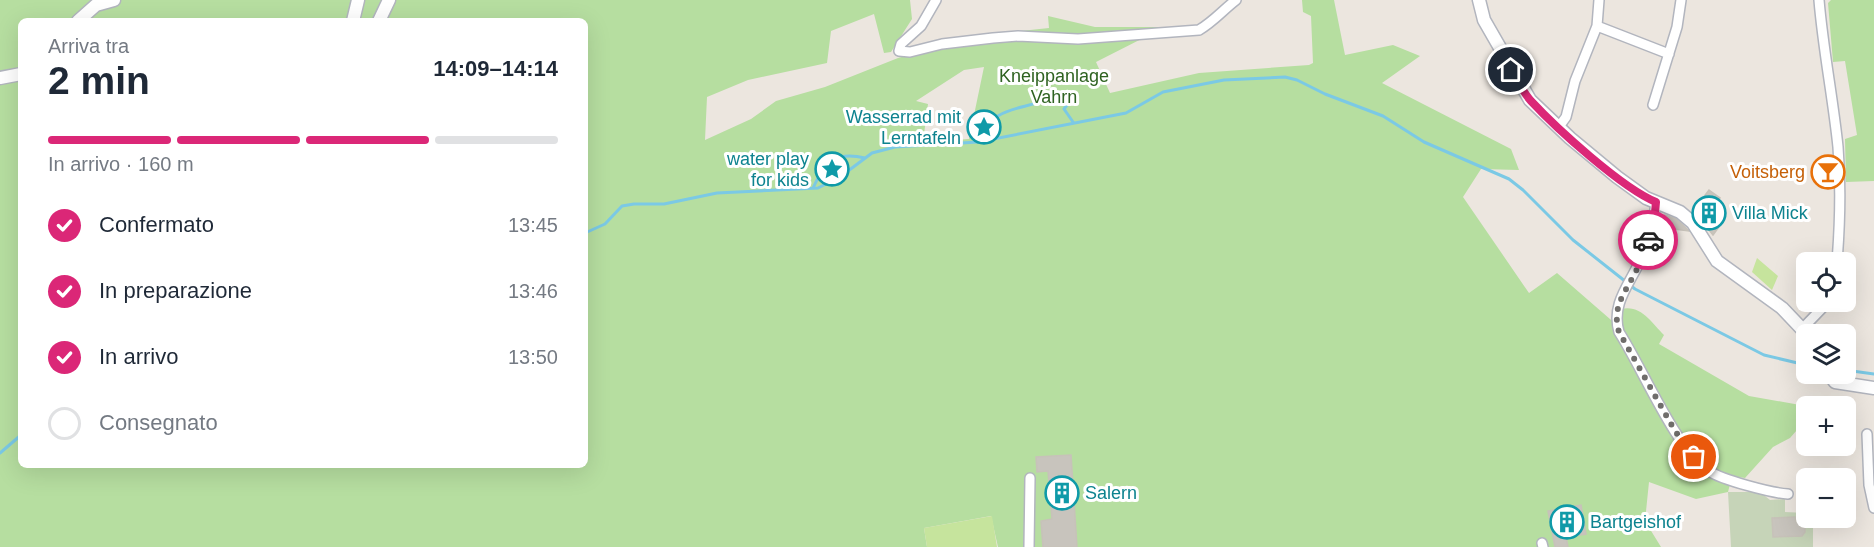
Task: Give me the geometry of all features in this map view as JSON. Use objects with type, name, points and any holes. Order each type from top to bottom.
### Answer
[{"type":"street","points":[[81,18],[96,5],[114,0]]},
{"type":"street","points":[[354,18],[358,0]]},
{"type":"street","points":[[380,18],[389,0]]},
{"type":"street","points":[[936,0],[921,26],[901,44],[899,51],[910,52],[942,44],[1018,36],[1078,39],[1199,30],[1212,22],[1236,0]]},
{"type":"street","points":[[1479,0],[1484,21],[1521,88],[1558,128],[1646,198],[1680,212],[1693,223],[1717,261],[1782,308],[1797,324]]},
{"type":"street","points":[[1558,128],[1566,117],[1575,81],[1597,26],[1599,0]]},
{"type":"street","points":[[1653,105],[1669,54],[1681,0]]},
{"type":"street","points":[[1819,0],[1823,47],[1838,148],[1840,185],[1837,252]]},
{"type":"street","points":[[1597,26],[1669,54]]},
{"type":"street","points":[[0,78],[18,75]]},
{"type":"street","points":[[1656,202],[1654,223],[1616,314],[1619,332],[1675,431],[1694,457],[1708,471],[1726,479],[1760,487],[1768,492],[1788,494]]},
{"type":"street","points":[[1810,324],[1820,312]]},
{"type":"street","points":[[1848,384],[1874,388]]},
{"type":"street","points":[[1872,433],[1869,485],[1874,508]]},
{"type":"street","points":[[1029,547],[1030,478]]},
{"type":"green space","name":"Kneippanlage Vahrn","points":[[0,0],[910,0],[912,19],[891,52],[884,53],[874,14],[831,31],[827,63],[748,80],[707,97],[705,140],[751,119],[776,101],[825,87],[898,58],[973,36],[1049,28],[1048,16],[1095,27],[1165,27],[1096,62],[1110,93],[1199,73],[1309,65],[1313,63],[1311,16],[1303,12],[1302,0],[1334,0],[1345,55],[1393,45],[1420,56],[1382,83],[1511,149],[1519,170],[1481,169],[1463,197],[1529,293],[1557,273],[1618,326],[1621,309],[1634,309],[1646,316],[1664,335],[1659,344],[1749,396],[1796,404],[1796,431],[1790,438],[1773,447],[1745,478],[1732,476],[1728,492],[1696,499],[1649,482],[1645,521],[1661,547],[998,547],[991,516],[924,528],[927,547],[0,547]],"holes":[[[984,67],[969,139],[923,142],[928,104],[916,101],[964,70]]]},
{"type":"green space","points":[[1831,0],[1874,0],[1874,181],[1846,182],[1845,139],[1857,135],[1845,61],[1833,62],[1828,3]]},
{"type":"green space","points":[[1757,258],[1778,276],[1772,290],[1752,272]]},
{"type":"green space","points":[[1728,492],[1760,492],[1770,500],[1785,499],[1785,512],[1796,513],[1796,528],[1813,528],[1813,547],[1731,547]]},
{"type":"green space","points":[[992,516],[997,547],[927,547],[924,528]]},
{"type":"building","name":"Villa Mick","points":[[1709,190],[1720,198],[1713,207],[1724,220],[1713,235],[1698,216],[1708,203],[1703,198]]},
{"type":"building","points":[[1665,215],[1676,219],[1689,231],[1674,229],[1667,251],[1657,248],[1661,229],[1665,229]]},
{"type":"building","name":"Salern","points":[[1071,455],[1077,547],[1043,547],[1041,521],[1052,519],[1048,471],[1037,472],[1036,457]]},
{"type":"building","name":"Bartgeishof","points":[[1581,505],[1586,534],[1566,537],[1568,547],[1555,547],[1548,511]]},
{"type":"building","points":[[1795,517],[1796,528],[1805,528],[1805,532],[1802,536],[1773,537],[1772,518]]},
{"type":"waterway","points":[[588,232],[605,224],[622,206],[664,204],[717,193],[818,188],[840,177],[872,153],[895,147],[978,142],[1126,113],[1163,92],[1224,80],[1285,77],[1383,116],[1424,142],[1509,179],[1573,240],[1635,289],[1764,355],[1796,363]]},
{"type":"waterway","points":[[978,142],[985,129],[1002,114],[1057,95]]},
{"type":"waterway","points":[[1070,95],[1073,97],[1064,109],[1073,122]]},
{"type":"waterway","points":[[813,188],[822,171],[833,160],[846,156],[865,158]]},
{"type":"waterway","points":[[1856,372],[1874,374]]},
{"type":"waterway","points":[[0,453],[18,438]]},
{"type":"way so far","points":[[1648,240],[1642,259],[1617,306],[1616,322],[1619,332],[1651,390],[1675,431],[1694,457]]},
{"type":"place","name":"Wasserrad mit Lerntafeln","points":[[984,127]]},
{"type":"place","name":"water play for kids","points":[[832,169]]},
{"type":"place","name":"Voitsberg","points":[[1828,172]]},
{"type":"place","name":"Villa Mick","points":[[1709,213]]},
{"type":"place","name":"Salern","points":[[1062,493]]},
{"type":"place","name":"Bartgeishof","points":[[1567,522]]},
{"type":"route","points":[[1511,70],[1530,100],[1558,128],[1617,177],[1646,198],[1656,202],[1654,223],[1648,240]]}]
